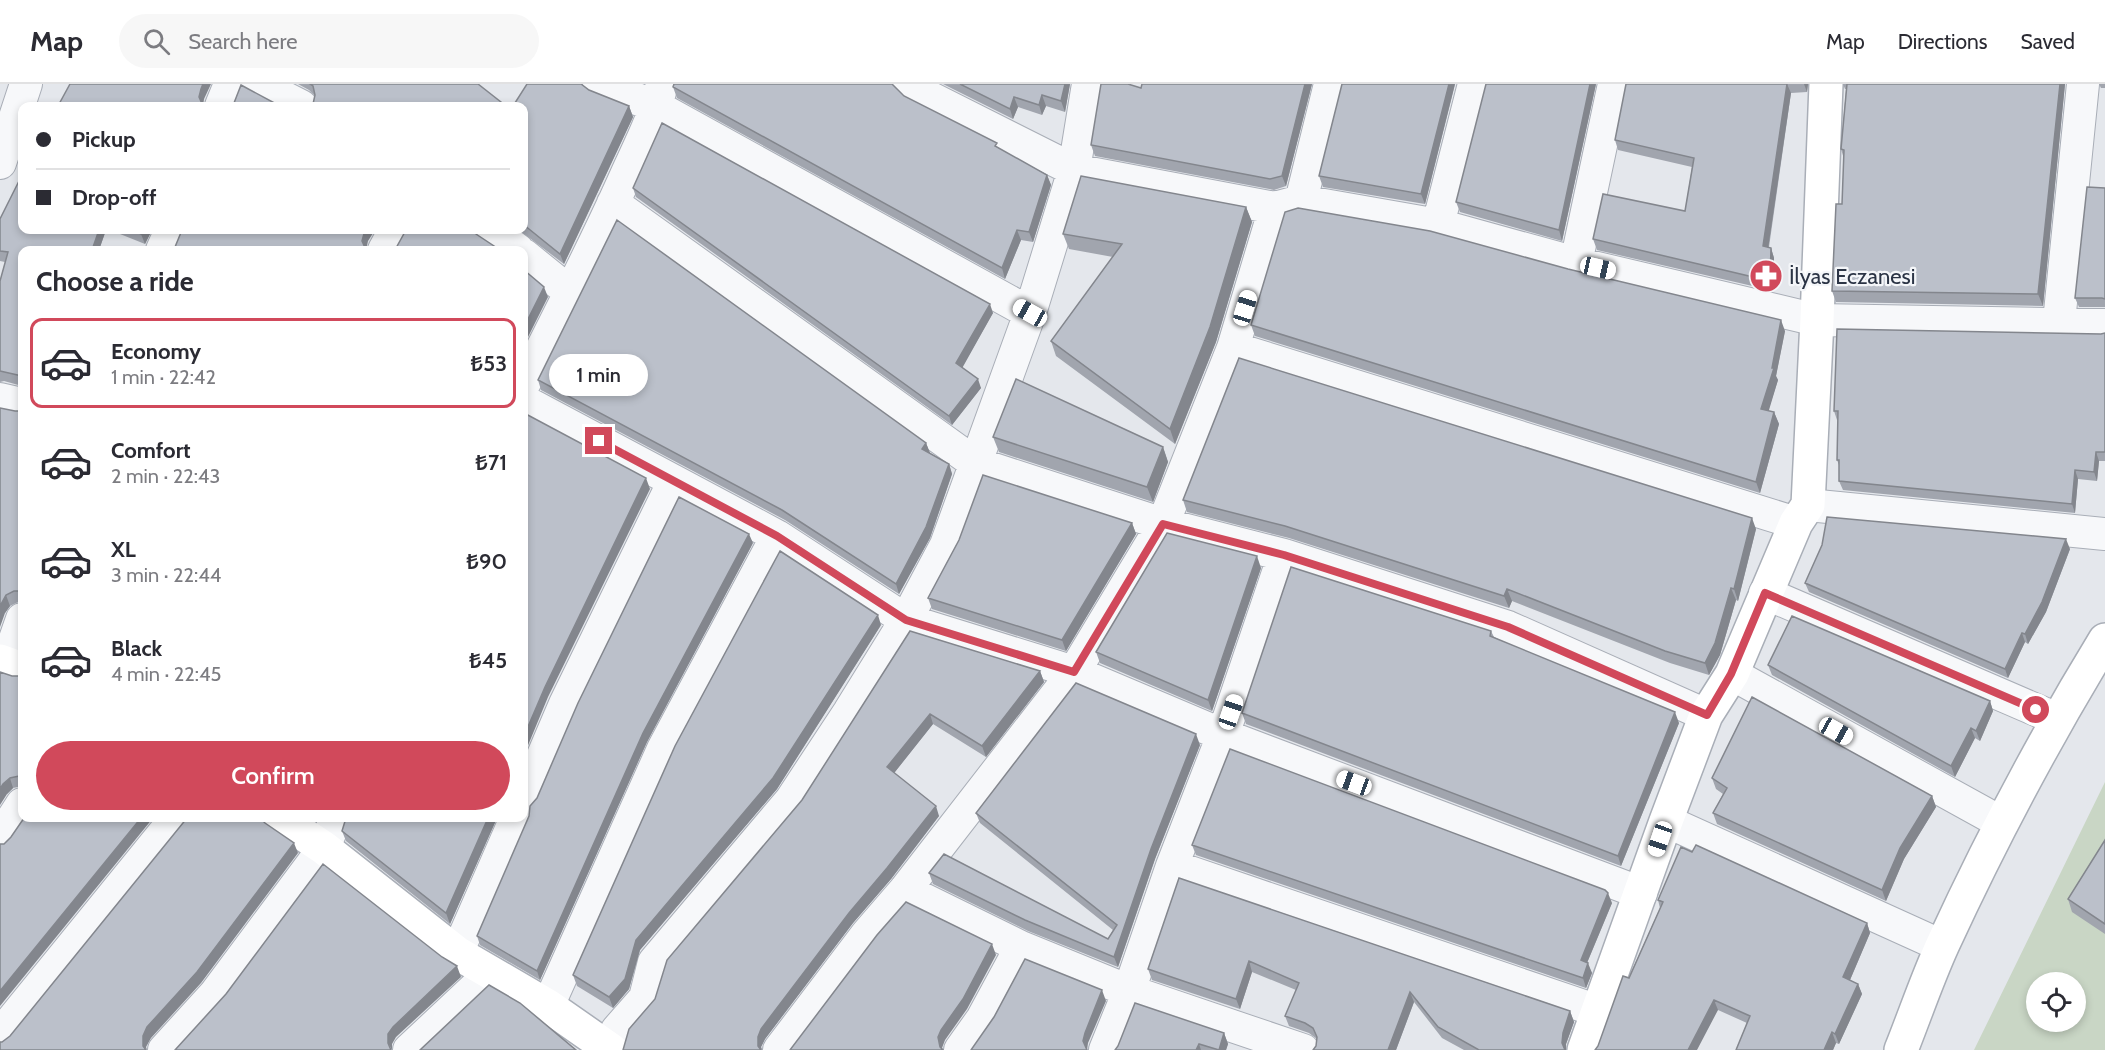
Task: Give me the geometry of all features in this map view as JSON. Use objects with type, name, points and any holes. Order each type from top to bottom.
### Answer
[{"type":"street","points":[[20,102],[26,84]]},
{"type":"street","points":[[223,102],[230,84]]},
{"type":"street","points":[[258,84],[293,102]]},
{"type":"street","points":[[599,84],[659,95],[1030,313]]},
{"type":"street","points":[[909,84],[919,92],[1074,170],[1288,205],[1438,225],[1576,263],[1817,320],[2059,322],[2105,325]]},
{"type":"street","points":[[285,822],[324,848],[457,953],[548,1006],[610,1050],[617,1030],[645,998],[654,962],[791,800],[906,620],[946,545],[1030,313],[1074,170],[1088,84]]},
{"type":"street","points":[[779,1050],[867,934],[905,890],[1074,672],[1163,524],[1288,205],[1330,84]]},
{"type":"street","points":[[1438,225],[1474,84]]},
{"type":"street","points":[[1576,263],[1614,84]]},
{"type":"street","points":[[1584,1050],[1666,821],[1707,715],[1731,674],[1802,514],[1817,320],[1826,84]]},
{"type":"street","points":[[2059,322],[2083,84]]},
{"type":"street","points":[[528,376],[613,203],[659,95]]},
{"type":"street","points":[[0,163],[18,108]]},
{"type":"street","points":[[613,203],[975,463],[1163,524],[1284,555],[1508,627],[1707,715]]},
{"type":"street","points":[[496,234],[513,246]]},
{"type":"street","points":[[528,258],[571,292]]},
{"type":"street","points":[[1233,348],[1802,514],[2105,534]]},
{"type":"street","points":[[0,399],[18,403]]},
{"type":"street","points":[[528,403],[777,536],[906,620],[1074,672],[1223,735],[1641,893]]},
{"type":"street","points":[[528,791],[565,704],[674,481]]},
{"type":"street","points":[[548,1006],[663,749],[777,536]]},
{"type":"street","points":[[1105,1050],[1129,991],[1172,866],[1223,735],[1284,555]]},
{"type":"street","points":[[1765,593],[2056,719]]},
{"type":"street","points":[[10,664],[18,634]]},
{"type":"street","points":[[1901,1050],[1942,946],[2002,823],[2056,719],[2105,640]]},
{"type":"street","points":[[1731,674],[2002,823]]},
{"type":"street","points":[[0,838],[18,810]]},
{"type":"street","points":[[1666,821],[1942,946]]},
{"type":"street","points":[[0,1035],[173,822]]},
{"type":"street","points":[[164,1050],[215,994],[324,848],[334,822]]},
{"type":"street","points":[[457,953],[514,822]]},
{"type":"street","points":[[1172,866],[1598,1011]]},
{"type":"street","points":[[905,890],[1021,947],[1129,991],[1303,1050]]},
{"type":"street","points":[[960,1050],[982,1019],[1021,947]]},
{"type":"street","points":[[409,1050],[491,973]]},
{"type":"green space","points":[[2105,782],[2105,1050],[1974,1050]]},
{"type":"building","points":[[70,84],[203,84],[199,97],[201,102],[60,102]]},
{"type":"building","points":[[310,84],[478,84],[501,102],[313,102],[313,86]]},
{"type":"building","points":[[527,84],[581,84],[589,90],[629,106],[560,254],[528,228],[528,102],[516,102]]},
{"type":"building","points":[[674,84],[892,84],[904,96],[997,143],[995,146],[1047,175],[1029,232],[1017,230],[1002,268],[673,87]]},
{"type":"building","points":[[960,84],[1065,84],[1061,101],[1042,95],[1039,105],[1014,97],[1010,109]]},
{"type":"building","points":[[1101,84],[1128,84],[1141,88],[1142,84],[1305,84],[1282,176],[1270,179],[1091,145]]},
{"type":"building","points":[[1342,84],[1449,84],[1421,194],[1319,176]]},
{"type":"building","points":[[1486,84],[1590,84],[1559,230],[1456,202]]},
{"type":"building","points":[[1626,84],[1787,84],[1763,246],[1771,248],[1770,281],[1593,239],[1603,194],[1685,211],[1694,158],[1615,140]]},
{"type":"building","points":[[1847,84],[2060,84],[2038,294],[1832,291],[1836,204],[1842,204],[1844,150],[1841,149]]},
{"type":"building","points":[[241,85],[273,102],[234,102]]},
{"type":"building","points":[[662,123],[990,304],[956,363],[978,379],[949,416],[633,188]]},
{"type":"building","points":[[1081,176],[1246,207],[1210,327],[1170,429],[1051,341],[1122,244],[1063,234]]},
{"type":"building","points":[[18,183],[18,234],[98,234],[93,246],[18,246],[18,375],[0,371],[0,281],[8,252],[0,251],[0,219]]},
{"type":"building","points":[[2087,187],[2105,188],[2105,299],[2075,298]]},
{"type":"building","points":[[1298,208],[1430,231],[1568,269],[1781,320],[1772,368],[1774,368],[1761,409],[1774,412],[1756,482],[1251,325],[1285,212]]},
{"type":"building","points":[[617,220],[926,443],[922,449],[949,464],[926,527],[896,584],[782,510],[538,380]]},
{"type":"building","points":[[180,234],[364,234],[362,241],[364,246],[175,246]]},
{"type":"building","points":[[404,234],[476,234],[494,246],[397,246]]},
{"type":"building","points":[[528,273],[544,287],[528,319]]},
{"type":"building","points":[[1837,329],[2105,333],[2105,452],[2096,452],[2094,472],[2075,470],[2072,504],[1839,481],[1838,411],[1834,411]]},
{"type":"building","points":[[1239,358],[1752,518],[1734,589],[1731,588],[1715,643],[1705,663],[1665,651],[1507,589],[1504,596],[1285,526],[1183,500]]},
{"type":"building","points":[[1016,379],[1163,447],[1147,487],[993,437]]},
{"type":"building","points":[[0,408],[18,411],[18,591],[6,595],[0,606]]},
{"type":"building","points":[[528,415],[646,478],[528,727]]},
{"type":"building","points":[[983,475],[1132,523],[1062,640],[928,598],[959,540]]},
{"type":"building","points":[[679,497],[749,534],[643,733],[537,971],[477,936],[528,822],[530,806],[537,798],[578,703]]},
{"type":"building","points":[[1827,517],[2066,539],[2042,602],[2025,634],[2022,633],[2005,669],[1805,583],[1822,545]]},
{"type":"building","points":[[1167,533],[1257,556],[1208,700],[1096,652]]},
{"type":"building","points":[[780,551],[878,615],[773,778],[636,940],[625,979],[609,997],[573,975],[675,746]]},
{"type":"building","points":[[1291,567],[1491,631],[1490,636],[1675,712],[1618,856],[1242,713]]},
{"type":"building","points":[[1792,616],[1990,701],[1976,731],[1971,728],[1951,766],[1768,665]]},
{"type":"building","points":[[910,631],[1040,671],[982,746],[930,714],[887,767],[936,806],[849,913],[761,1029],[758,1046],[761,1050],[623,1050],[629,1029],[655,999],[667,960],[802,800]]},
{"type":"building","points":[[0,672],[18,676],[18,776],[10,778],[0,789]]},
{"type":"building","points":[[1076,683],[1196,734],[1151,849],[1114,957],[1025,920],[929,873],[944,854],[1108,939],[1117,925],[976,813]]},
{"type":"building","points":[[1752,697],[1932,796],[1900,848],[1882,890],[1713,813],[1727,788],[1712,778]]},
{"type":"building","points":[[1230,749],[1605,890],[1608,893],[1581,960],[1588,963],[1583,978],[1192,845]]},
{"type":"building","points":[[21,822],[138,822],[0,991],[0,844],[4,844]]},
{"type":"building","points":[[184,822],[264,822],[294,843],[197,972],[147,1027],[143,1036],[143,1046],[146,1050],[0,1050],[0,1042],[10,1036]]},
{"type":"building","points":[[345,822],[486,822],[446,913],[342,831]]},
{"type":"building","points":[[2105,840],[2105,924],[2068,899]]},
{"type":"building","points":[[1696,845],[1867,923],[1843,977],[1858,984],[1835,1034],[1832,1032],[1824,1050],[1736,1050],[1750,1016],[1714,1000],[1688,1050],[1595,1050],[1623,976],[1629,978],[1663,902],[1658,900],[1681,847],[1692,852]]},
{"type":"building","points":[[323,864],[442,957],[457,966],[393,1027],[388,1034],[391,1050],[175,1050],[226,994]]},
{"type":"building","points":[[1179,878],[1570,1011],[1563,1033],[1562,1043],[1565,1050],[1479,1050],[1438,1027],[1410,992],[1388,1050],[1313,1050],[1317,1037],[1313,1028],[1285,1016],[1299,983],[1249,961],[1236,999],[1148,969]]},
{"type":"building","points":[[906,902],[992,944],[963,999],[941,1030],[938,1037],[943,1050],[790,1050],[877,935]]},
{"type":"building","points":[[1025,959],[1102,990],[1083,1041],[1087,1050],[971,1050],[994,1017]]},
{"type":"building","points":[[489,985],[520,1003],[576,1050],[420,1050]]},
{"type":"building","points":[[1135,1003],[1224,1033],[1219,1050],[1199,1044],[1196,1050],[1115,1050]]},
{"type":"place","name":"İlyas Eczanesi","points":[[1766,276]]},
{"type":"route","points":[[599,441],[777,536],[906,620],[1074,672],[1163,524],[1284,555],[1508,627],[1707,715],[1731,674],[1765,593],[2036,710]]}]
